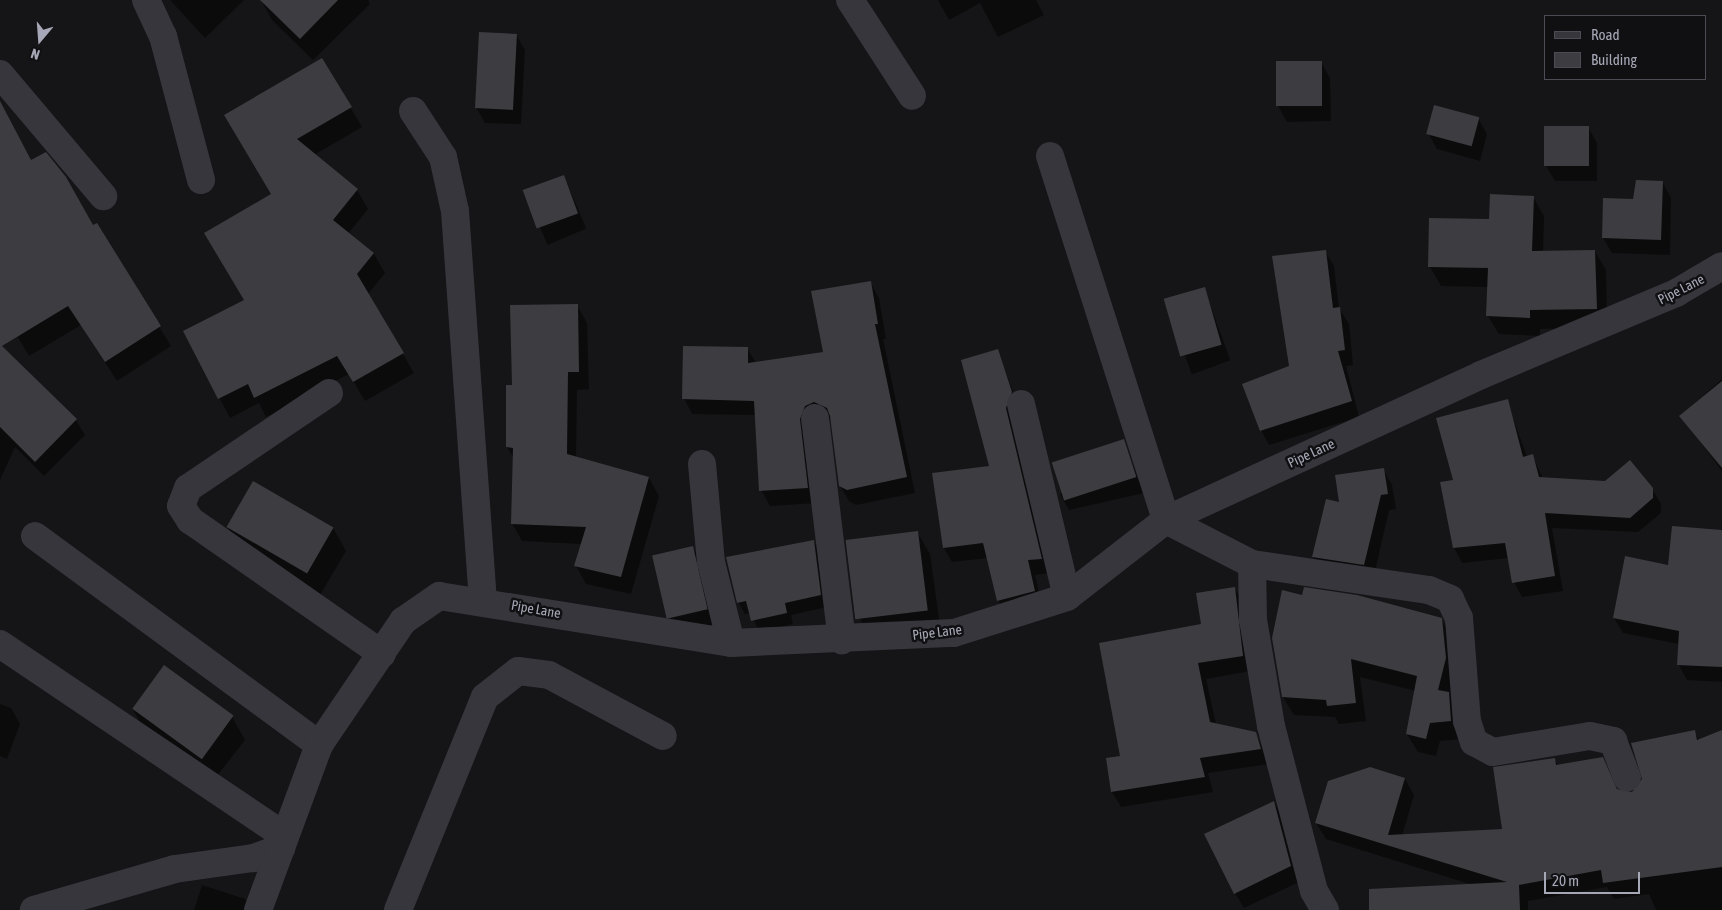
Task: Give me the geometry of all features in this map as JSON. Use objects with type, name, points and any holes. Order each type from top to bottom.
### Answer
[{"type":"street","points":[[146,0],[163,36],[201,180]]},
{"type":"street","points":[[850,0],[912,96]]},
{"type":"street","points":[[0,74],[103,196]]},
{"type":"street","points":[[414,111],[442,157],[455,211],[482,600]]},
{"type":"street","points":[[1050,156],[1166,520],[1252,564],[1428,590],[1450,599],[1459,618],[1467,721],[1474,742],[1494,752],[1590,736],[1613,741],[1627,777]]},
{"type":"street","name":"Pipe Lane","points":[[258,910],[319,745],[382,654],[402,621],[438,596],[482,600],[730,643],[842,640],[954,633],[1067,597],[1166,520],[1481,375],[1676,293],[1722,266]]},
{"type":"street","points":[[329,393],[188,488],[182,506],[190,520],[382,654]]},
{"type":"street","points":[[1021,404],[1067,597]]},
{"type":"street","points":[[815,418],[842,640]]},
{"type":"street","points":[[702,464],[711,562],[730,643]]},
{"type":"street","points":[[36,536],[319,745]]},
{"type":"street","points":[[1252,564],[1253,620],[1271,726],[1314,891],[1325,910]]},
{"type":"street","points":[[0,644],[276,830],[281,848],[253,858],[175,869],[34,910]]},
{"type":"street","points":[[398,910],[485,697],[518,671],[549,675],[663,736]]},
{"type":"building","points":[[260,0],[338,0],[300,39]]},
{"type":"building","points":[[479,32],[517,34],[513,110],[475,108]]},
{"type":"building","points":[[322,58],[352,107],[297,139],[358,189],[333,220],[374,253],[357,274],[404,353],[353,382],[337,356],[254,398],[248,384],[218,399],[183,331],[244,300],[204,233],[271,194],[224,115]]},
{"type":"building","points":[[1276,61],[1322,61],[1322,106],[1276,106]]},
{"type":"building","points":[[0,101],[31,160],[46,152],[66,177],[93,225],[97,223],[161,326],[105,362],[68,306],[2,346],[77,419],[35,462],[0,427]]},
{"type":"building","points":[[1434,105],[1479,117],[1472,146],[1426,134]]},
{"type":"building","points":[[1544,126],[1589,126],[1589,166],[1544,166]]},
{"type":"building","points":[[564,175],[578,214],[537,229],[523,190]]},
{"type":"building","points":[[1636,180],[1663,181],[1661,240],[1602,238],[1603,198],[1633,199]]},
{"type":"building","points":[[1490,194],[1534,196],[1532,251],[1595,250],[1597,309],[1530,310],[1530,318],[1486,316],[1488,268],[1428,267],[1429,218],[1489,219]]},
{"type":"building","points":[[1326,250],[1333,308],[1340,307],[1345,350],[1338,351],[1352,401],[1260,431],[1242,384],[1289,366],[1272,256]]},
{"type":"building","points":[[871,281],[878,324],[875,324],[907,477],[847,490],[839,486],[830,416],[827,408],[814,402],[805,406],[800,419],[808,488],[759,491],[754,401],[682,399],[683,346],[748,347],[748,363],[823,352],[811,291]]},
{"type":"building","points":[[1205,287],[1222,345],[1180,357],[1164,299]]},
{"type":"building","points":[[578,304],[579,372],[568,372],[567,454],[649,477],[621,577],[574,566],[586,527],[511,524],[513,448],[506,447],[506,385],[512,385],[510,305]]},
{"type":"building","points":[[998,349],[1012,392],[1006,408],[1042,559],[1028,560],[1035,591],[997,601],[983,543],[943,548],[932,473],[989,466],[961,360]]},
{"type":"building","points":[[1722,381],[1722,468],[1679,416]]},
{"type":"building","points":[[1508,399],[1523,457],[1533,454],[1539,477],[1605,481],[1630,460],[1653,488],[1653,498],[1630,518],[1545,513],[1555,576],[1512,583],[1505,543],[1453,548],[1440,482],[1453,480],[1436,418]]},
{"type":"building","points":[[1124,439],[1136,477],[1064,501],[1052,462]]},
{"type":"building","points":[[1384,468],[1388,494],[1381,495],[1364,565],[1312,557],[1326,499],[1339,502],[1335,475]]},
{"type":"building","points":[[253,481],[334,528],[307,573],[227,527]]},
{"type":"building","points":[[1672,526],[1722,530],[1722,667],[1677,665],[1679,631],[1613,618],[1625,556],[1668,565]]},
{"type":"building","points":[[918,531],[928,610],[855,619],[846,540]]},
{"type":"building","points":[[814,540],[821,595],[785,603],[787,613],[751,621],[746,601],[737,603],[726,557]]},
{"type":"building","points":[[693,546],[708,609],[667,619],[652,555]]},
{"type":"building","points":[[1235,587],[1243,656],[1198,663],[1210,722],[1256,732],[1261,749],[1200,758],[1205,777],[1111,792],[1106,758],[1120,756],[1099,643],[1201,624],[1196,593]]},
{"type":"building","points":[[1304,587],[1357,595],[1442,618],[1446,658],[1438,690],[1449,692],[1451,721],[1430,723],[1426,739],[1406,734],[1417,676],[1351,659],[1356,703],[1327,706],[1326,700],[1282,697],[1272,638],[1282,590],[1302,595]]},
{"type":"building","points":[[164,665],[234,716],[202,759],[132,709]]},
{"type":"building","points":[[1695,730],[1697,740],[1722,730],[1722,867],[1603,883],[1601,870],[1519,885],[1520,910],[1369,910],[1369,889],[1507,882],[1315,823],[1328,781],[1370,767],[1405,778],[1388,835],[1502,829],[1493,767],[1555,758],[1556,765],[1603,757],[1617,789],[1632,792],[1642,779],[1631,743]]},
{"type":"building","points":[[1274,801],[1291,866],[1234,894],[1204,834]]}]
